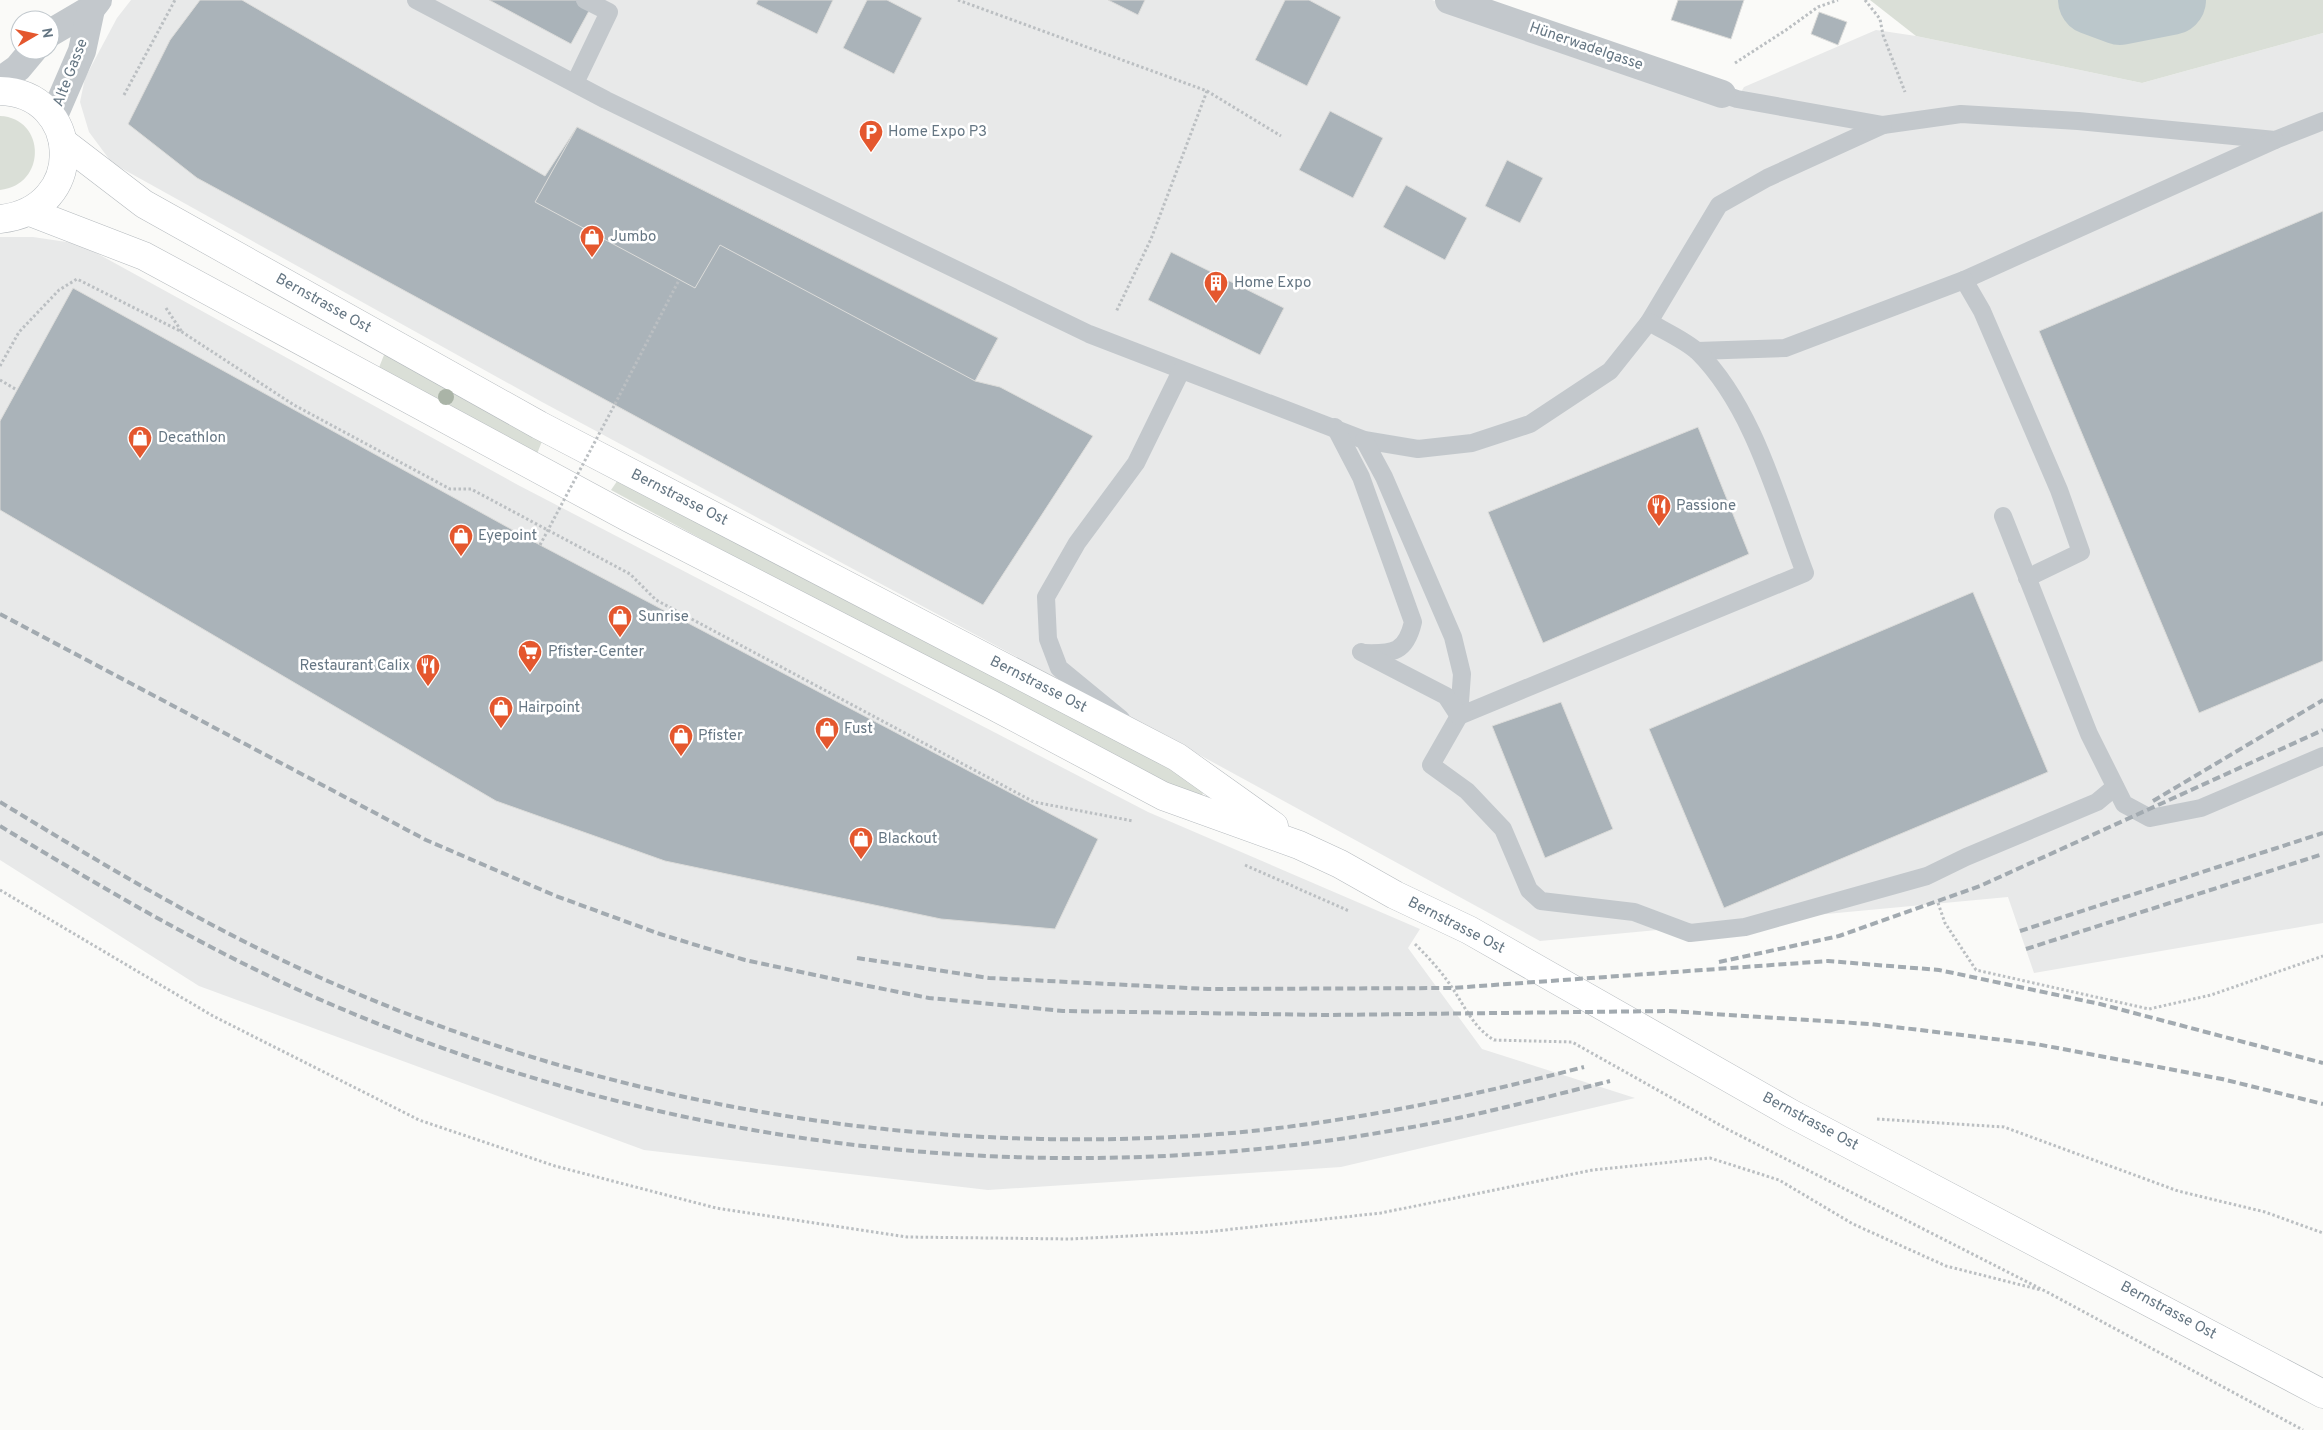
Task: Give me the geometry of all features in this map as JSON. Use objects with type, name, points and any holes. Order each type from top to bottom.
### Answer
[{"type":"main road","name":"Bernstrasse Ost","points":[[0,91],[18,93],[38,102],[58,130],[144,204],[531,420],[1177,757],[1299,845]]},
{"type":"main road","points":[[0,219],[15,218],[30,212],[44,202],[54,190],[61,175],[58,130]]},
{"type":"main road","name":"Bernstrasse Ost","points":[[30,212],[144,256],[629,518],[990,704],[1163,796],[1299,845],[1340,864],[1395,895],[1469,930],[1792,1114],[2323,1394]]},
{"type":"street","name":"Hünerwadelgasse","points":[[1449,0],[1722,94]]},
{"type":"street","points":[[60,27],[95,4]]},
{"type":"street","name":"Alte Gasse","points":[[58,130],[95,4]]},
{"type":"street","points":[[0,81],[18,68],[25,60]]},
{"type":"lane","points":[[416,0],[447,7],[606,100],[1104,340],[1181,371],[1335,427],[1364,440],[1418,449],[1472,443],[1530,424],[1610,371],[1649,322],[1719,205],[1767,178],[1883,125]]},
{"type":"lane","points":[[575,83],[612,6],[585,0]]},
{"type":"lane","points":[[1722,94],[1737,99],[1883,125],[1970,115],[2078,121],[2275,140]]},
{"type":"lane","points":[[1696,351],[1785,348],[1964,280],[2275,140],[2323,121]]},
{"type":"lane","points":[[1964,280],[1982,311],[2059,490],[2082,552],[2027,578]]},
{"type":"lane","points":[[1459,716],[1805,573],[1744,414],[1718,376],[1696,351],[1649,322]]},
{"type":"lane","points":[[1145,740],[1059,668],[1048,639],[1046,597],[1077,543],[1136,463],[1181,371]]},
{"type":"lane","points":[[1335,427],[1361,477],[1413,622],[1409,640],[1400,648],[1381,653],[1357,650],[1446,696],[1459,716]]},
{"type":"lane","points":[[1364,440],[1384,477],[1453,638],[1462,674],[1459,716],[1431,765],[1467,791],[1503,829],[1529,890],[1542,901],[1634,912],[1690,933],[1745,927],[1927,876],[1966,857],[2097,802],[2115,787]]},
{"type":"lane","points":[[2003,516],[2089,734],[2124,804],[2150,818],[2201,808],[2323,756]]},
{"type":"path","points":[[124,95],[175,0]]},
{"type":"path","points":[[958,0],[1207,91],[1281,136]]},
{"type":"path","points":[[1722,94],[1736,63],[1818,7],[1838,0]]},
{"type":"path","points":[[1865,0],[1880,18],[1883,35],[1916,121]]},
{"type":"path","points":[[1104,340],[1151,238],[1207,91]]},
{"type":"path","points":[[0,366],[19,332],[59,290],[77,279],[182,332],[294,405],[450,489],[471,489],[630,574],[656,600],[1034,802],[1139,822]]},
{"type":"path","points":[[540,546],[679,280]]},
{"type":"path","points":[[0,380],[17,390]]},
{"type":"path","points":[[1240,862],[1357,915]]},
{"type":"path","points":[[1927,876],[1945,923],[1976,970],[2149,1009],[2211,995],[2323,956]]},
{"type":"path","points":[[0,890],[213,1016],[419,1120],[555,1166],[716,1208],[907,1237],[1070,1239],[1187,1233],[1381,1213],[1592,1170],[1710,1158],[1779,1180],[1853,1224],[1946,1266],[2048,1292]]},
{"type":"path","points":[[1407,939],[1432,961],[1473,1021],[1485,1035],[1494,1040],[1572,1042],[1727,1129],[2048,1292],[2303,1430]]},
{"type":"path","points":[[1869,1118],[2004,1126],[2178,1191],[2265,1212],[2323,1234]]},
{"type":"shaded area","points":[[131,0],[1432,0],[1737,99],[1744,87],[1876,30],[1916,36],[2142,83],[2323,33],[2323,923],[2034,973],[2008,897],[1540,941],[1196,753],[542,402],[112,163],[89,132],[80,102],[85,78],[117,18]]},
{"type":"shaded area","points":[[1870,0],[2323,0],[2323,33],[2142,83],[1916,36]]},
{"type":"shaded area","points":[[0,116],[15,120],[26,128],[33,139],[35,152],[33,165],[26,177],[15,185],[0,190]]},
{"type":"shaded area","points":[[0,237],[33,237],[80,244],[518,485],[1148,812],[1420,929],[1408,948],[1482,1049],[1635,1098],[1341,1167],[988,1190],[644,1150],[199,986],[0,860]]},
{"type":"shaded area","points":[[386,354],[544,436],[537,454],[378,370]]},
{"type":"shaded area","points":[[622,474],[1194,782],[1203,792],[1202,797],[1188,794],[768,575],[611,490]]},
{"type":"building","name":"Jumbo","points":[[200,0],[242,0],[545,176],[577,127],[998,338],[975,381],[1000,387],[1093,436],[983,605],[197,178],[128,124],[170,40]]},
{"type":"building","points":[[489,0],[595,0],[571,44]]},
{"type":"building","points":[[758,0],[833,0],[817,34],[756,4]]},
{"type":"building","points":[[867,0],[887,0],[922,18],[894,74],[843,48]]},
{"type":"building","points":[[1108,0],[1145,0],[1138,15]]},
{"type":"building","points":[[1285,0],[1309,0],[1341,17],[1307,86],[1255,60]]},
{"type":"building","points":[[1678,0],[1744,0],[1731,39],[1671,20]]},
{"type":"building","points":[[1819,12],[1847,22],[1838,45],[1811,34]]},
{"type":"building","points":[[1330,111],[1383,138],[1353,198],[1299,170]]},
{"type":"building","points":[[577,127],[998,338],[975,381],[720,245],[695,288],[535,202]]},
{"type":"building","points":[[1507,160],[1543,178],[1520,223],[1485,206]]},
{"type":"building","points":[[1406,185],[1467,218],[1445,260],[1383,227]]},
{"type":"building","points":[[2323,211],[2323,661],[2199,713],[2039,331]]},
{"type":"building","name":"Home Expo","points":[[1171,252],[1284,308],[1260,355],[1148,300]]},
{"type":"building","name":"Pfister-Center","points":[[73,288],[540,545],[1098,839],[1055,929],[941,919],[665,861],[496,801],[0,510],[0,421]]},
{"type":"building","points":[[1698,427],[1749,554],[1543,643],[1488,512]]},
{"type":"building","points":[[1973,592],[2048,772],[1724,908],[1649,729]]},
{"type":"building","points":[[1561,702],[1613,829],[1545,858],[1492,726]]},
{"type":"waterway","points":[[2093,0],[2120,10],[2171,0]]},
{"type":"railway","points":[[0,614],[426,840],[556,896],[660,934],[745,960],[843,981],[929,998],[1063,1011],[1329,1015],[1668,1011],[1870,1024],[2036,1044],[2222,1079],[2323,1104]]},
{"type":"railway","points":[[2153,801],[2323,700]]},
{"type":"railway","points":[[1719,962],[1839,936],[1980,886],[2323,730]]},
{"type":"railway","points":[[0,802],[118,872],[239,939],[321,978],[429,1022],[540,1059],[653,1090],[767,1113],[883,1129],[999,1138],[1116,1139],[1232,1133],[1321,1122],[1409,1107],[1584,1067]]},
{"type":"railway","points":[[0,826],[115,894],[232,958],[312,996],[441,1047],[573,1089],[707,1121],[844,1144],[981,1156],[1119,1158],[1258,1149],[1395,1130],[1449,1120],[1610,1081]]},
{"type":"railway","points":[[2020,931],[2323,833]]},
{"type":"railway","points":[[2026,949],[2323,854]]},
{"type":"railway","points":[[857,958],[989,978],[1208,989],[1452,988],[1828,961],[1939,970],[2100,1004],[2323,1063]]},
{"type":"place","name":"Home Expo P3","points":[[871,153]]},
{"type":"place","name":"Jumbo","points":[[592,258]]},
{"type":"place","name":"Home Expo","points":[[1216,304]]},
{"type":"place","name":"Decathlon","points":[[140,459]]},
{"type":"place","name":"Passione","points":[[1659,527]]},
{"type":"place","name":"Eyepoint","points":[[461,557]]},
{"type":"place","name":"Sunrise","points":[[620,638]]},
{"type":"place","name":"Pfister-Center","points":[[530,673]]},
{"type":"place","name":"Restaurant Calix","points":[[428,687]]},
{"type":"place","name":"Hairpoint","points":[[501,729]]},
{"type":"place","name":"Fust","points":[[827,750]]},
{"type":"place","name":"Pfister","points":[[681,757]]},
{"type":"place","name":"Blackout","points":[[861,860]]}]
